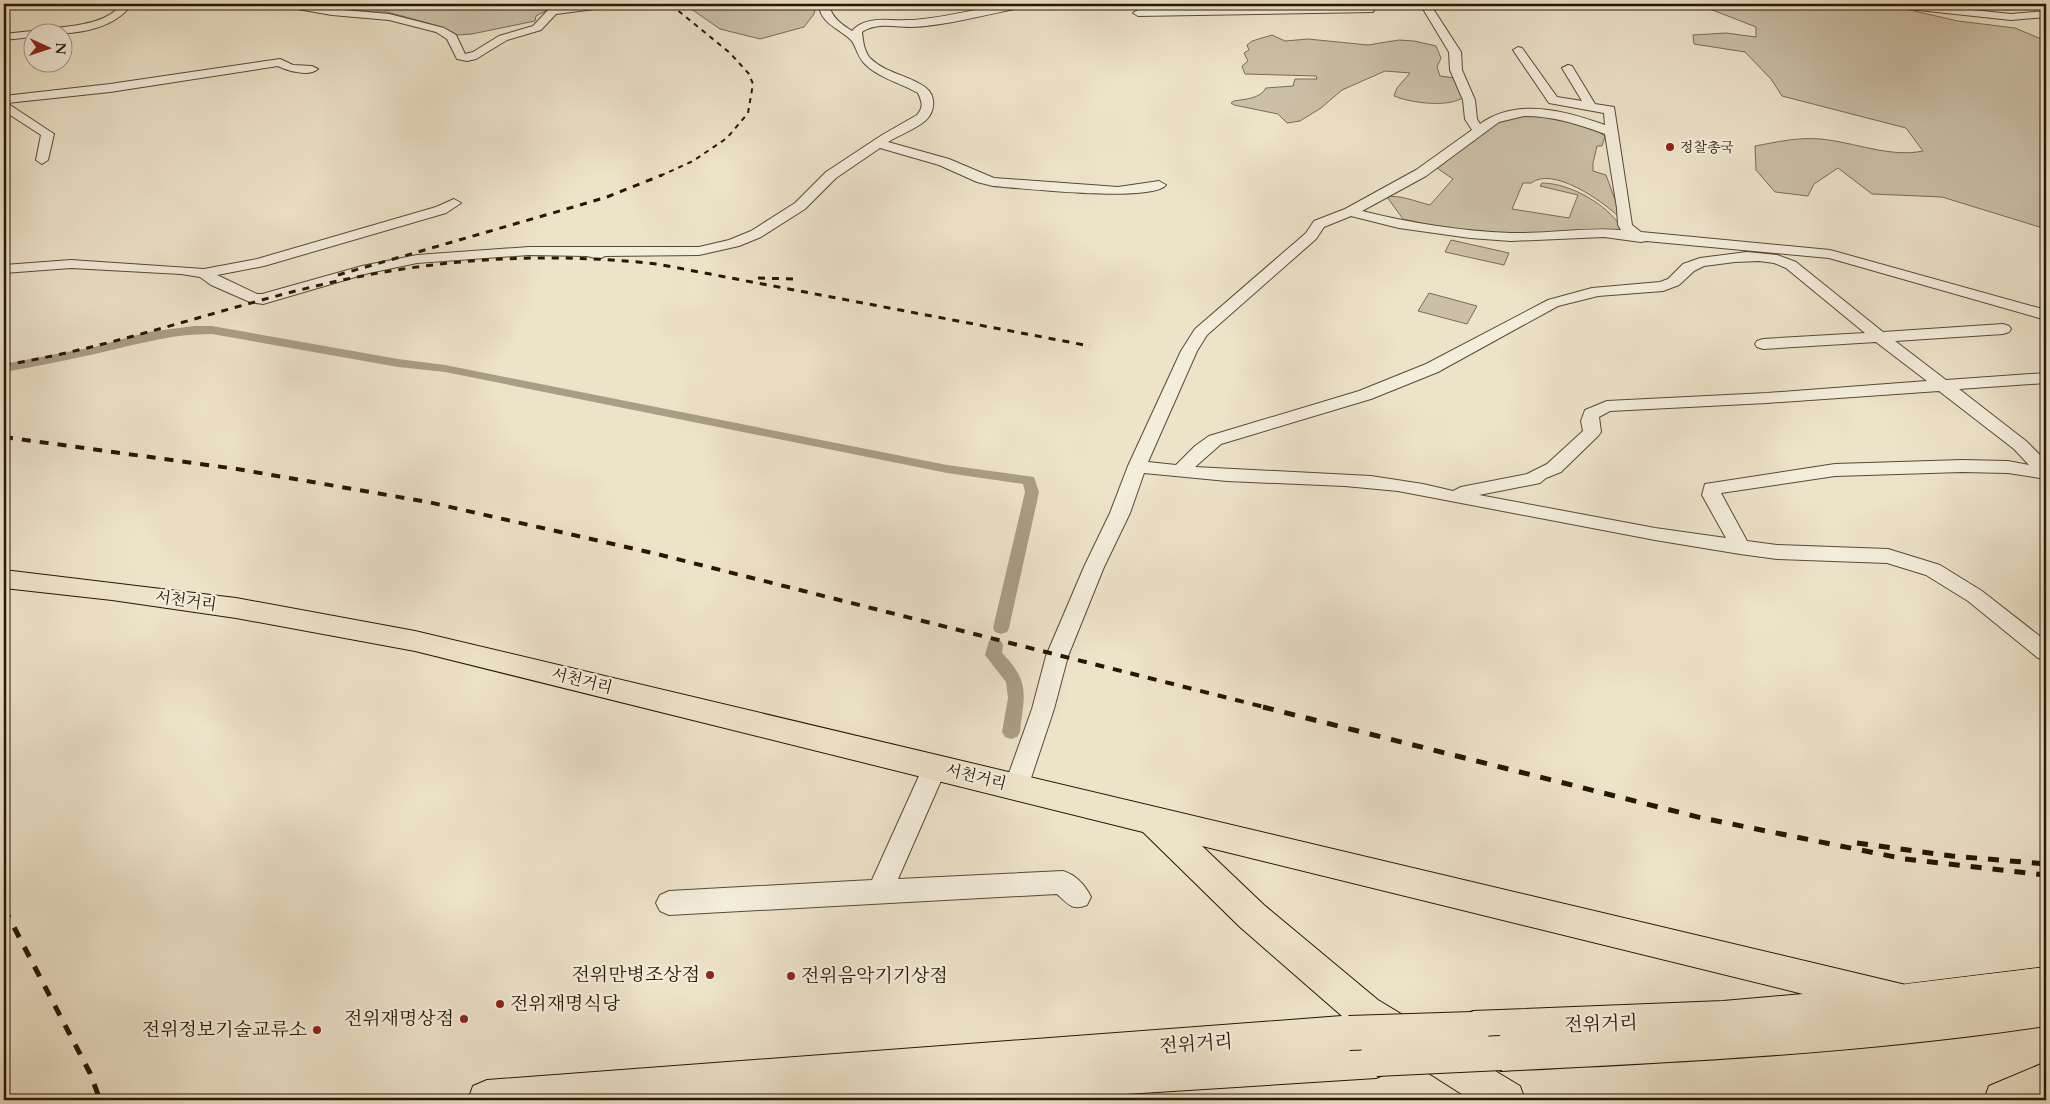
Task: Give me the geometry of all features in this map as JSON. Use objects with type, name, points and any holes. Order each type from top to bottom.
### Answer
[{"type":"highway","points":[[1906,1002],[2046,985]]},
{"type":"main road","name":"서천거리","points":[[4,579],[112,590],[236,608],[415,641],[1906,1002]]},
{"type":"main road","points":[[1154,821],[1259,922],[1365,1012],[1506,1100]]},
{"type":"main road","name":"전위거리","points":[[487,1100],[1349,1033],[1723,1019],[1906,1002]]},
{"type":"main road","name":"전위거리","points":[[738,1100],[866,1096],[1376,1059],[1743,1041],[1953,1021],[2046,1009]]},
{"type":"main road","points":[[2003,1100],[2046,1081]]},
{"type":"street","points":[[72,29],[104,21],[117,15],[127,4]]},
{"type":"street","points":[[286,4],[332,12],[389,17],[440,30],[452,37],[461,57],[482,53],[498,40],[537,28],[542,25],[552,11],[610,4]]},
{"type":"street","points":[[824,4],[824,9],[832,21],[858,40]]},
{"type":"street","points":[[204,273],[216,282],[255,299],[263,299],[367,269],[417,259],[520,251],[682,252],[699,251],[734,243],[756,234],[794,211],[831,175],[899,130],[921,118],[927,111],[928,103],[924,91],[872,64],[863,56],[857,31],[867,24],[918,24],[1024,4]]},
{"type":"street","points":[[1425,4],[1454,52],[1456,70],[1469,100],[1471,119],[1478,130]]},
{"type":"street","points":[[1890,4],[2010,16],[2046,14]]},
{"type":"street","points":[[1138,13],[1287,7],[1369,10]]},
{"type":"street","points":[[4,37],[22,35]]},
{"type":"street","points":[[1518,50],[1549,96],[1560,101],[1610,110],[1618,186],[1624,208],[1625,225],[1629,231],[1641,238]]},
{"type":"street","points":[[4,100],[110,88],[280,62],[290,68],[312,70]]},
{"type":"street","points":[[1568,68],[1591,106]]},
{"type":"street","points":[[4,106],[48,134],[42,160]]},
{"type":"street","points":[[1016,786],[1043,709],[1057,656],[1094,567],[1120,513],[1137,466],[1189,351],[1201,332],[1311,236],[1319,224],[1350,212],[1420,173],[1478,130],[1508,114],[1534,113],[1573,119],[1611,132]]},
{"type":"street","points":[[879,144],[944,162],[993,182],[1118,191],[1159,185]]},
{"type":"street","points":[[4,269],[71,264],[204,273],[259,263],[441,210],[454,204]]},
{"type":"street","points":[[1350,212],[1399,224],[1470,234],[1511,237],[1604,233],[1838,256],[2046,315]]},
{"type":"street","points":[[587,252],[609,258]]},
{"type":"street","points":[[1180,470],[1215,440],[1365,395],[1432,368],[1553,303],[1574,296],[1607,290],[1644,290],[1663,286],[1675,283],[1691,266],[1701,262],[1737,257],[1776,258],[1790,265],[1880,338],[1995,428],[2020,445],[2046,472]]},
{"type":"street","points":[[1763,344],[2003,330]]},
{"type":"street","points":[[1449,496],[1533,479],[1539,474],[1554,468],[1592,432],[1591,414],[1606,406],[1767,398],[2046,378]]},
{"type":"street","points":[[1137,466],[1240,476],[1355,481],[1422,488],[1449,496],[1655,534],[1740,547],[1777,552],[1888,556],[1933,570],[1975,596],[2046,652]]},
{"type":"street","points":[[1740,547],[1733,530],[1711,496],[1712,488],[1835,470],[1962,466],[2008,467],[2046,472]]},
{"type":"street","points":[[880,891],[935,767]]},
{"type":"street","points":[[669,903],[1063,882],[1078,897]]},
{"type":"shaded area","points":[[305,4],[552,4],[551,8],[536,16],[535,21],[472,34],[458,35],[442,27],[387,12],[353,12]]},
{"type":"shaded area","points":[[684,4],[816,4],[814,14],[804,27],[760,39],[720,29]]},
{"type":"shaded area","points":[[1697,4],[1874,4],[1892,6],[1958,21],[2015,28],[2046,41],[2046,229],[1942,197],[1872,194],[1838,168],[1814,184],[1808,196],[1775,192],[1756,170],[1755,146],[1788,140],[1820,139],[1885,151],[1910,153],[1923,151],[1906,128],[1782,96],[1771,79],[1745,52],[1694,44],[1693,35],[1726,33],[1756,37],[1756,27]]},
{"type":"shaded area","points":[[1272,35],[1285,41],[1308,39],[1368,45],[1399,40],[1436,46],[1441,58],[1437,67],[1440,76],[1455,78],[1464,97],[1440,103],[1401,99],[1394,96],[1397,88],[1410,73],[1385,71],[1342,90],[1321,108],[1300,121],[1287,123],[1278,114],[1234,105],[1231,103],[1256,96],[1266,88],[1293,86],[1295,79],[1317,79],[1316,76],[1245,74],[1242,66],[1248,61],[1244,53],[1249,50],[1247,45],[1252,41]]},
{"type":"shaded area","points":[[1518,115],[1574,122],[1585,125],[1605,136],[1602,146],[1597,146],[1593,171],[1606,175],[1617,205],[1618,216],[1589,194],[1564,182],[1552,179],[1540,179],[1531,183],[1523,183],[1512,209],[1569,218],[1578,195],[1540,186],[1542,183],[1553,184],[1566,187],[1590,198],[1611,215],[1625,234],[1504,234],[1444,228],[1403,219],[1387,197],[1402,197],[1430,205],[1453,179],[1437,168],[1486,129],[1507,118]]},
{"type":"shaded area","points":[[1451,240],[1509,253],[1504,265],[1445,252]]},
{"type":"shaded area","points":[[1429,293],[1477,306],[1467,324],[1418,311]]},
{"type":"waterway","points":[[2017,4],[2046,10]]},
{"type":"waterway","points":[[4,368],[95,350],[148,336],[194,330],[212,330],[398,363],[445,368],[491,379],[947,469],[1029,480],[1032,492],[1001,628]]},
{"type":"waterway","points":[[995,645],[993,655],[1011,674],[1015,682],[1016,698],[1011,732]]},
{"type":"railway","points":[[660,176],[693,161],[727,138],[748,113],[753,84],[749,74],[730,53],[670,4]]},
{"type":"railway","points":[[338,275],[607,197],[662,175]]},
{"type":"railway","points":[[4,365],[83,349],[277,296],[358,277],[443,264],[528,258],[571,258],[657,264],[1090,346]]},
{"type":"railway","points":[[758,278],[793,279]]},
{"type":"railway","points":[[4,437],[237,469],[428,502],[657,554],[1268,708]]},
{"type":"railway","points":[[1263,707],[1702,818],[1905,859],[2046,875]]},
{"type":"railway","points":[[1857,843],[1952,856],[2046,864]]},
{"type":"railway","points":[[4,908],[90,1073],[100,1100]]},
{"type":"place","name":"정찰총국","points":[[1670,147]]},
{"type":"place","name":"전위만병조상점","points":[[710,975]]},
{"type":"place","name":"전위음악기기상점","points":[[791,976]]},
{"type":"place","name":"전위재명식당","points":[[500,1004]]},
{"type":"place","name":"전위재명상점","points":[[464,1019]]},
{"type":"place","name":"전위정보기술교류소","points":[[317,1030]]}]
